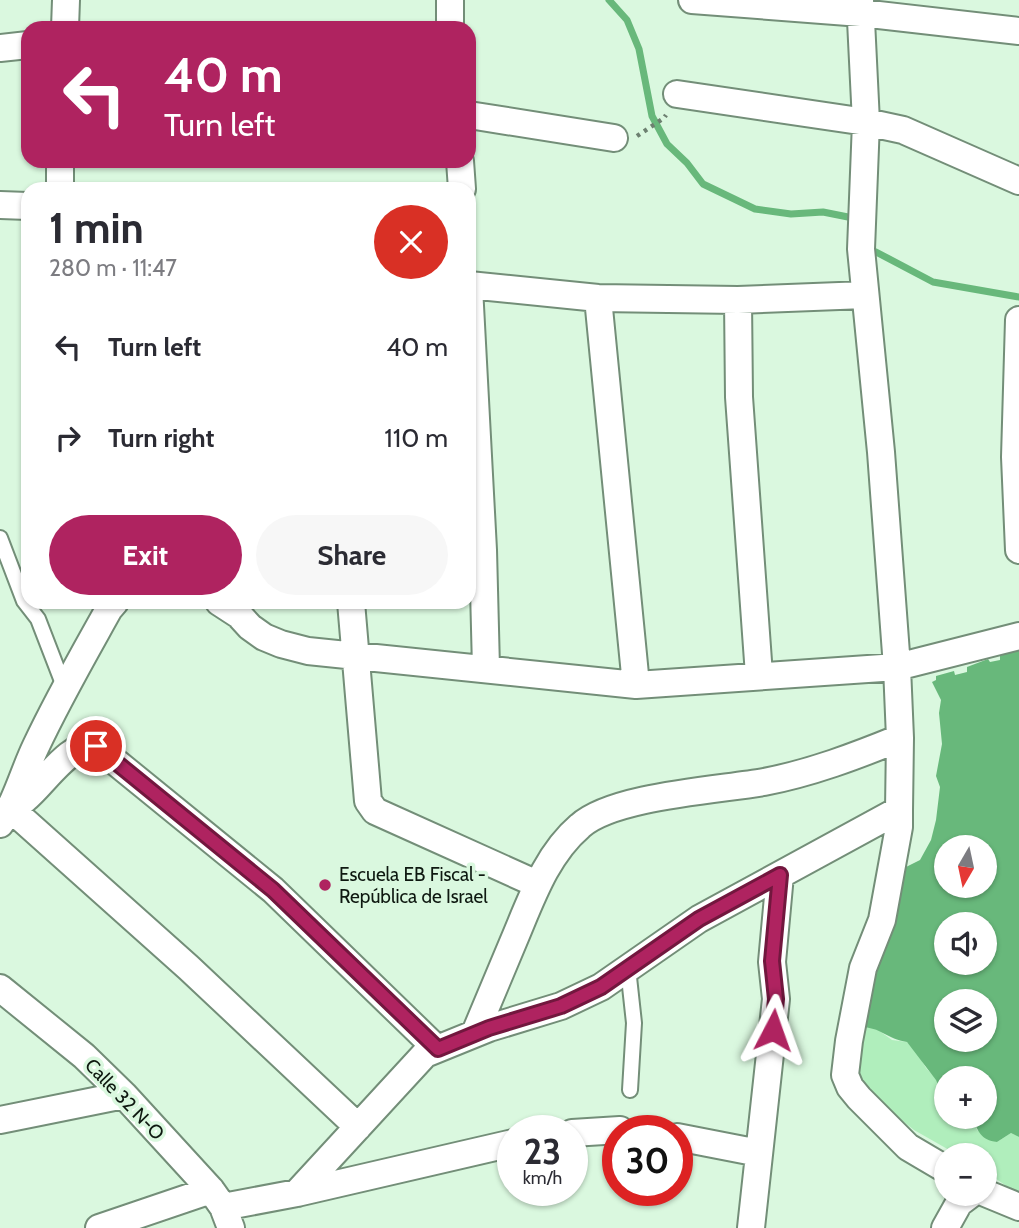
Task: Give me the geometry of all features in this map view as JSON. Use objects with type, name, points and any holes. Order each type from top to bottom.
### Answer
[{"type":"street","points":[[65,21],[66,0]]},
{"type":"street","points":[[450,0],[450,21]]},
{"type":"street","points":[[692,0],[860,6],[1019,30]]},
{"type":"street","points":[[860,6],[866,122],[861,249],[881,452],[897,667],[900,810],[882,920],[863,968],[845,1075],[859,1098],[908,1147],[934,1162]]},
{"type":"street","points":[[0,48],[21,46]]},
{"type":"street","points":[[677,94],[866,122],[902,130],[1019,181]]},
{"type":"street","points":[[476,116],[614,138]]},
{"type":"street","points":[[0,205],[21,206]]},
{"type":"street","points":[[476,287],[597,298],[738,300],[865,295]]},
{"type":"street","points":[[597,298],[636,685]]},
{"type":"street","points":[[738,300],[739,397],[759,675]]},
{"type":"street","points":[[1019,320],[1019,550]]},
{"type":"street","points":[[476,420],[486,668]]},
{"type":"street","points":[[5,816],[34,749],[109,609]]},
{"type":"street","points":[[234,609],[250,627],[281,644],[308,651],[636,685],[897,667],[1019,636]]},
{"type":"street","points":[[352,609],[368,801],[375,811],[537,884]]},
{"type":"street","points":[[475,1033],[537,884],[564,842],[580,825],[602,812],[694,791],[765,782],[840,763],[900,738]]},
{"type":"street","points":[[5,816],[76,750],[89,744],[96,746],[273,890],[438,1049]]},
{"type":"street","points":[[297,1193],[425,1055],[475,1033],[561,1006],[601,987],[699,919],[900,810]]},
{"type":"street","points":[[5,816],[189,968],[358,1127]]},
{"type":"street","points":[[751,1228],[776,999],[772,961],[780,875]]},
{"type":"street","name":"Calle 32 N-O","points":[[0,988],[84,1056],[124,1095],[222,1208]]},
{"type":"street","points":[[0,1120],[124,1095]]},
{"type":"street","points":[[693,1140],[759,1153]]},
{"type":"street","points":[[100,1228],[297,1193],[497,1147]]},
{"type":"street","points":[[997,1198],[1019,1207]]},
{"type":"street","points":[[945,1228],[956,1206]]},
{"type":"lane","points":[[0,538],[21,593]]},
{"type":"lane","points":[[30,609],[38,620],[65,689]]},
{"type":"lane","points":[[628,968],[634,1023],[630,1090]]},
{"type":"path","points":[[614,138],[640,135],[664,118],[669,100],[677,94]]},
{"type":"shaded area","points":[[1019,649],[1019,1137],[1011,1133],[997,1142],[987,1139],[977,1129],[997,1129],[997,1066],[934,1066],[934,1077],[907,1042],[860,1027],[870,972],[900,894],[906,867],[920,860],[931,840],[936,820],[940,787],[936,776],[942,744],[939,713],[941,700],[932,682],[936,680],[936,676],[954,671],[955,675],[967,672],[967,667],[988,659],[990,662],[1000,660],[1000,656]]},
{"type":"shaded area","points":[[860,1027],[874,1027],[892,1040],[907,1042],[934,1077],[934,1129],[977,1129],[997,1142],[1011,1133],[1019,1137],[1019,1195],[997,1179],[997,1143],[937,1143],[914,1130],[890,1111],[854,1072]]},
{"type":"waterway","points":[[609,0],[627,20],[639,49],[652,116],[667,144],[687,163],[703,184],[755,209],[791,214],[823,212],[848,217]]},
{"type":"waterway","points":[[876,252],[933,282],[1019,297]]},
{"type":"place","name":"Escuela EB Fiscal - República de Israel","points":[[325,885]]},
{"type":"route","points":[[96,746],[273,890],[438,1049],[489,1028],[561,1006],[601,987],[699,919],[780,875],[772,961],[776,999],[773,1030]]}]
